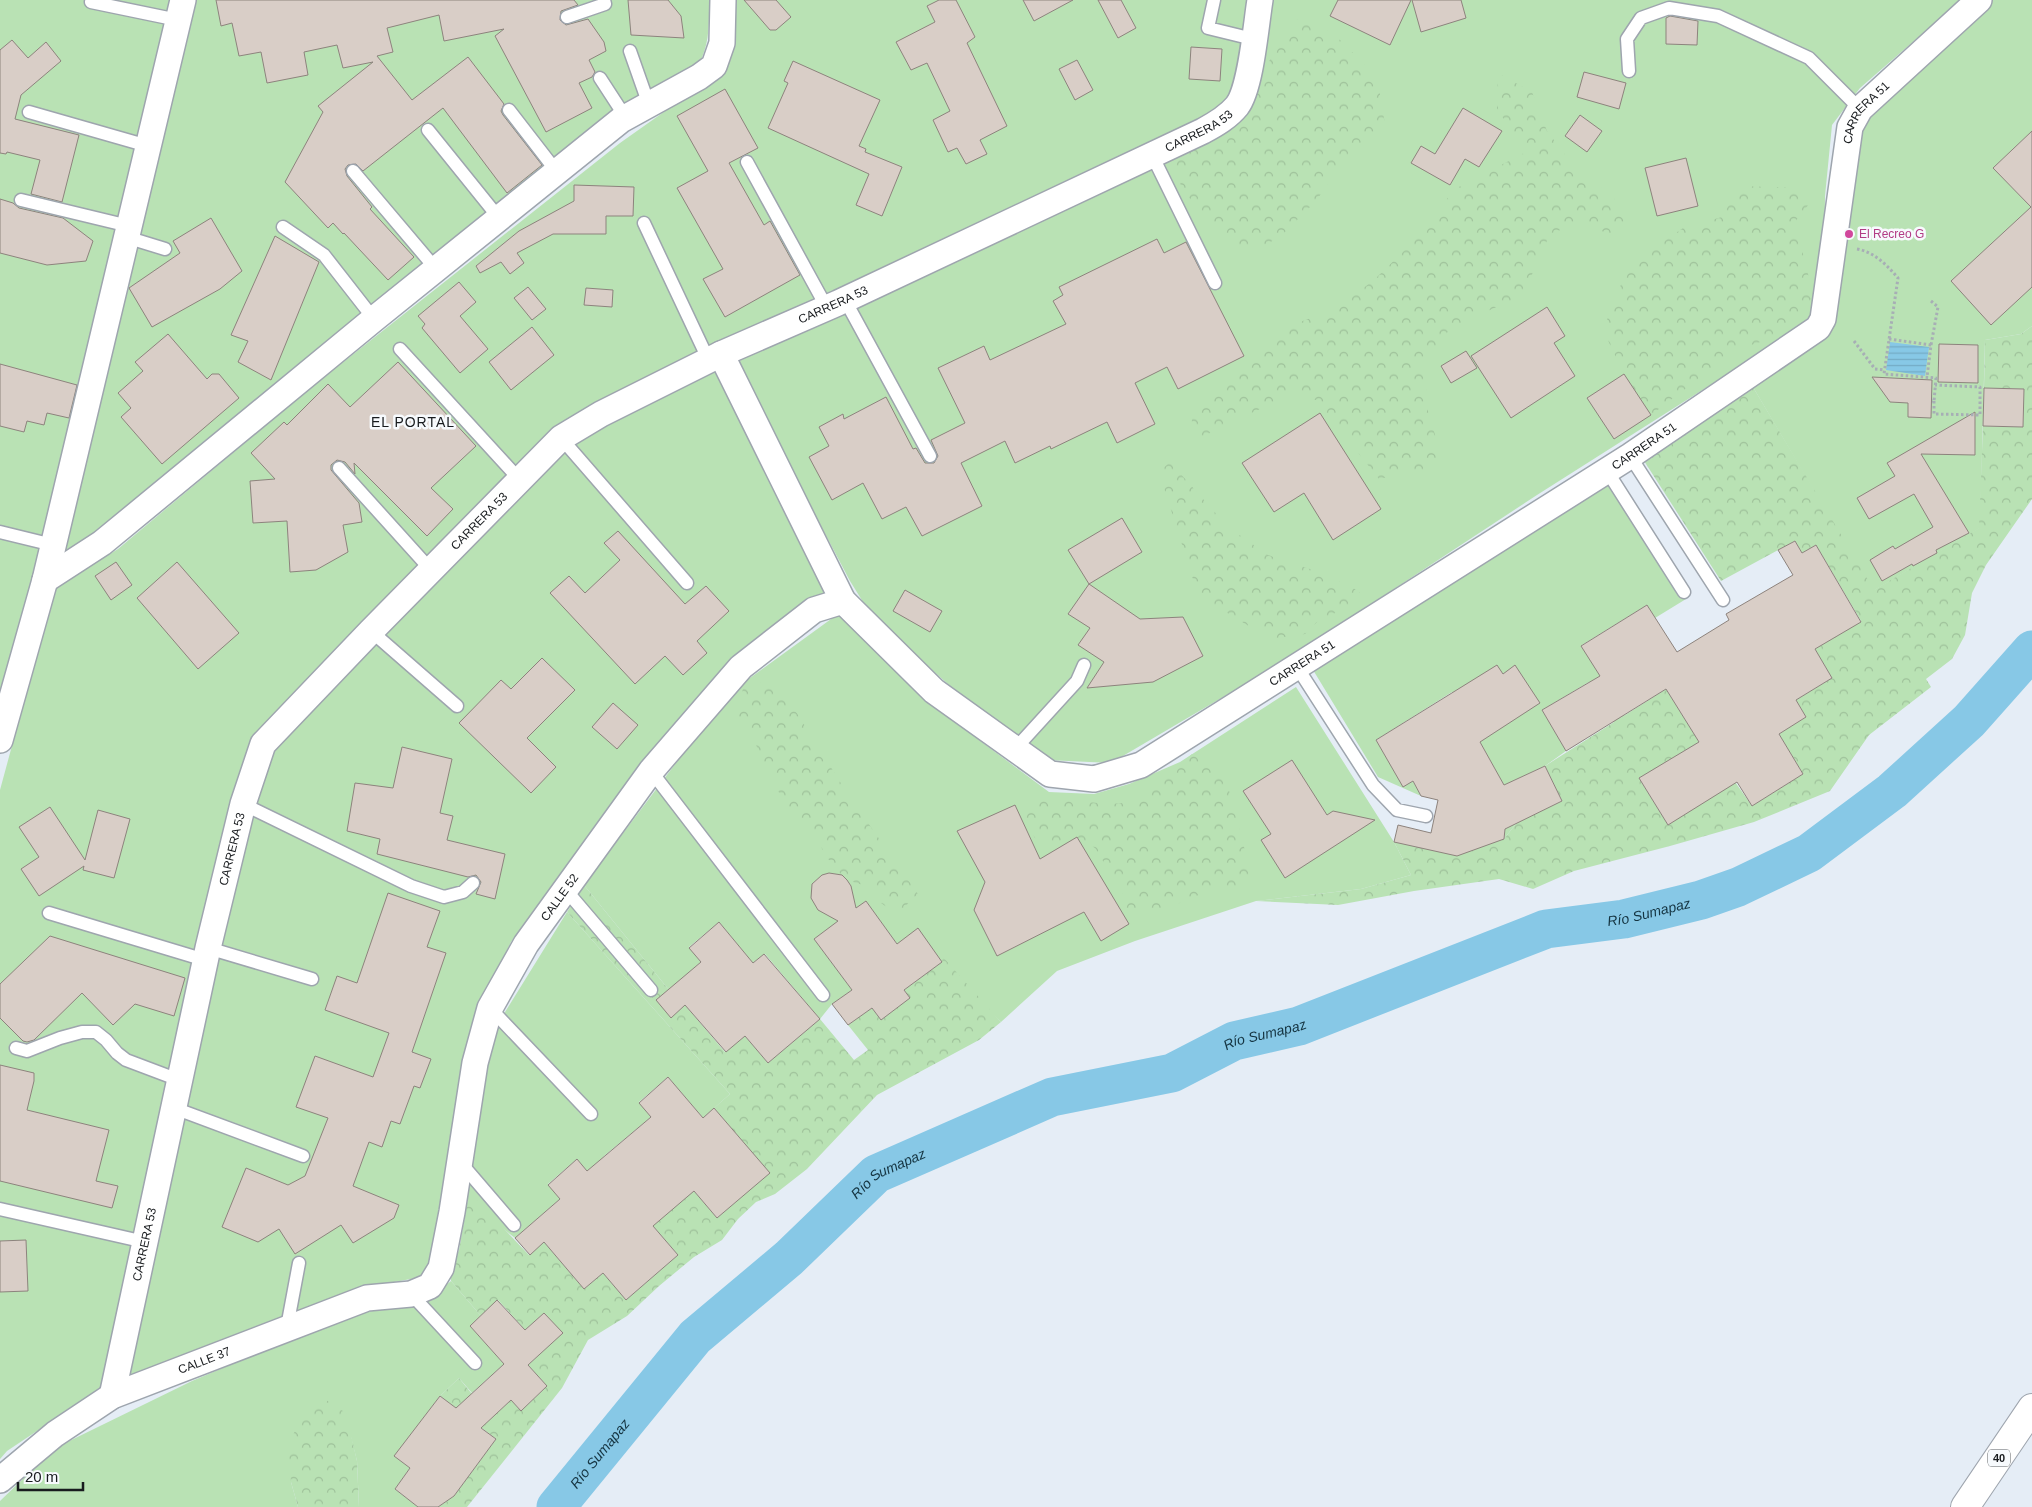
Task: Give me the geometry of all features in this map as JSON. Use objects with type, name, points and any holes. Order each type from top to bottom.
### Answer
[{"type":"highway","name":"40","points":[[1965,1507],[2032,1408]]},
{"type":"street","points":[[45,580],[102,543],[436,269],[626,118],[699,77],[714,66],[722,44],[723,0]]},
{"type":"street","name":"CARRERA 53","points":[[112,1396],[207,954],[244,804],[263,744],[561,438],[601,414],[715,357],[836,304],[1223,120],[1238,105],[1246,85],[1260,0]]},
{"type":"street","name":"CARRERA 51","points":[[715,357],[843,601],[934,691],[1050,774],[1094,779],[1142,765],[1630,456],[1818,328],[1823,319],[1850,127],[1860,109],[1979,0]]},
{"type":"street","points":[[0,740],[45,580],[181,10]]},
{"type":"street","name":"CALLE 52","points":[[421,1290],[441,1268],[452,1212],[458,1160],[475,1063],[490,1008],[526,944],[651,771],[741,667],[814,610],[843,601]]},
{"type":"street","name":"CALLE 37","points":[[0,1480],[55,1434],[112,1396],[287,1327],[367,1298],[421,1290]]},
{"type":"lane","points":[[567,17],[605,4],[604,0]]},
{"type":"lane","points":[[1214,0],[1208,28],[1253,39]]},
{"type":"lane","points":[[91,2],[181,10]]},
{"type":"lane","points":[[1629,71],[1627,40],[1641,18],[1669,8],[1718,16],[1808,58],[1860,109]]},
{"type":"lane","points":[[630,51],[649,105]]},
{"type":"lane","points":[[600,78],[626,118]]},
{"type":"lane","points":[[509,110],[557,172]]},
{"type":"lane","points":[[29,112],[148,146]]},
{"type":"lane","points":[[428,130],[499,218]]},
{"type":"lane","points":[[1152,155],[1215,283]]},
{"type":"lane","points":[[747,162],[930,456]]},
{"type":"lane","points":[[353,171],[436,269]]},
{"type":"lane","points":[[21,200],[127,232],[165,249]]},
{"type":"lane","points":[[644,223],[715,357]]},
{"type":"lane","points":[[283,228],[324,255],[374,320]]},
{"type":"lane","points":[[400,349],[520,480]]},
{"type":"lane","points":[[561,438],[687,583]]},
{"type":"lane","points":[[1630,456],[1723,600]]},
{"type":"lane","points":[[339,468],[431,570]]},
{"type":"lane","points":[[1606,471],[1684,592]]},
{"type":"lane","points":[[0,532],[53,545]]},
{"type":"lane","points":[[371,631],[457,706]]},
{"type":"lane","points":[[1015,749],[1077,682],[1084,665]]},
{"type":"lane","points":[[1296,667],[1373,785],[1397,810],[1426,816]]},
{"type":"lane","points":[[651,771],[823,994]]},
{"type":"lane","points":[[244,804],[411,886],[444,896],[463,892],[473,883]]},
{"type":"lane","points":[[565,889],[651,990]]},
{"type":"lane","points":[[49,913],[312,979]]},
{"type":"lane","points":[[490,1008],[591,1114]]},
{"type":"lane","points":[[16,1048],[27,1052],[60,1038],[82,1032],[96,1032],[106,1040],[117,1054],[126,1060],[180,1080]]},
{"type":"lane","points":[[174,1108],[303,1156]]},
{"type":"lane","points":[[458,1160],[514,1225]]},
{"type":"lane","points":[[0,1209],[145,1242]]},
{"type":"lane","points":[[287,1327],[299,1263]]},
{"type":"lane","points":[[421,1290],[474,1363]]},
{"type":"path","points":[[1834,246],[1854,248],[1870,253],[1898,278],[1884,374],[1936,378],[1935,385],[1933,401],[1934,414],[1956,416],[1980,415],[1982,403],[1980,386],[1935,385]]},
{"type":"path","points":[[1927,378],[1938,308],[1931,301]]},
{"type":"path","points":[[1889,339],[1931,345]]},
{"type":"path","points":[[1854,341],[1876,368],[1884,370]]},
{"type":"green space","points":[[0,0],[174,0],[48,529],[0,707]]},
{"type":"green space","points":[[195,0],[709,0],[709,25],[707,41],[699,64],[94,540],[60,555]]},
{"type":"green space","points":[[728,0],[1249,0],[1241,82],[1216,117],[553,433],[257,739],[100,1389],[7,1451],[0,1459],[0,790],[55,587],[118,549],[308,390],[620,143],[726,68]]},
{"type":"green space","points":[[1267,0],[1961,0],[1860,88],[1832,125],[1825,196],[1824,305],[1808,323],[1537,495],[1286,660],[1111,763],[1047,760],[949,685],[873,618],[850,581],[735,363],[1220,133]]},
{"type":"green space","points":[[1991,0],[2032,0],[2032,139],[2028,135],[1994,168],[2032,208],[2032,326],[2021,334],[1985,340],[1980,528],[1873,591],[1750,382],[1820,332],[1858,122]]},
{"type":"green space","points":[[1293,18],[1333,33],[1377,77],[1386,130],[1354,146],[1316,201],[1285,232],[1268,244],[1239,248],[1229,241],[1182,190],[1173,155],[1256,85]]},
{"type":"green space","points":[[1498,73],[1532,92],[1547,131],[1576,169],[1612,195],[1629,225],[1618,238],[1581,222],[1550,234],[1530,279],[1530,292],[1452,327],[1425,358],[1428,411],[1438,445],[1436,468],[1379,479],[1316,400],[1289,395],[1191,442],[1192,418],[1225,388],[1279,330],[1340,307],[1376,278],[1408,247],[1455,189],[1526,152],[1497,109]]},
{"type":"green space","points":[[1739,186],[1802,188],[1809,204],[1795,222],[1813,294],[1797,330],[1736,350],[1651,415],[1624,374],[1604,332],[1612,301],[1633,263],[1683,228],[1722,217]]},
{"type":"green space","points":[[2032,326],[2032,499],[1986,565],[1972,593],[1965,635],[1952,659],[1926,679],[1931,687],[1869,735],[1830,791],[1754,822],[1574,871],[1533,889],[1499,879],[1414,891],[1338,905],[1256,901],[1361,889],[1411,875],[1394,842],[1504,839],[1518,821],[1562,801],[1545,766],[1666,689],[1699,742],[1687,753],[1639,778],[1668,825],[1733,779],[1752,806],[1803,774],[1779,734],[1806,717],[1796,700],[1832,678],[1815,649],[1861,621],[1816,545],[1802,553],[1795,541],[1721,581],[1639,453],[1750,382],[1874,590],[1979,528],[1983,426],[2023,427],[2024,389],[1984,388],[1985,340],[2021,334]]},
{"type":"green space","points":[[716,365],[833,599],[661,743],[511,942],[472,1024],[427,1276],[378,1285],[128,1379],[193,1059],[257,786],[277,739],[573,439]]},
{"type":"green space","points":[[1170,462],[1228,527],[1268,555],[1310,569],[1352,587],[1364,596],[1351,606],[1319,620],[1305,634],[1270,639],[1198,595],[1159,472]]},
{"type":"green space","points":[[1609,474],[1686,599],[1655,618],[1647,605],[1582,645],[1625,715],[1614,723],[1589,682],[1542,710],[1566,751],[1545,766],[1511,782],[1518,821],[1504,839],[1508,793],[1452,692],[1376,740],[1403,786],[1413,781],[1421,796],[1378,777],[1307,660]]},
{"type":"green space","points":[[838,614],[935,705],[1049,792],[1094,794],[1129,784],[1180,762],[1296,687],[1394,842],[1411,875],[1361,889],[1256,901],[1135,941],[1057,971],[1001,1022],[942,962],[918,929],[897,944],[866,901],[814,939],[852,990],[832,1004],[820,1019],[765,954],[753,963],[719,922],[689,947],[701,962],[669,990],[584,885],[728,694]]},
{"type":"green space","points":[[769,680],[788,699],[847,793],[918,894],[897,914],[881,903],[869,887],[847,880],[832,865],[815,837],[786,807],[755,743],[734,715],[743,689]]},
{"type":"green space","points":[[1192,754],[1223,768],[1252,877],[1239,888],[1203,893],[1175,905],[1125,916],[1117,904],[1125,897],[1095,848],[1077,837],[1055,842],[1035,838],[1019,814],[1043,798],[1109,804],[1137,802]]},
{"type":"green space","points":[[584,885],[669,990],[671,1017],[685,1005],[725,1052],[745,1036],[768,1063],[820,1019],[854,1060],[868,1050],[848,1025],[872,1008],[881,1020],[909,998],[904,990],[942,962],[943,957],[1001,1022],[979,1040],[877,1095],[807,1169],[775,1194],[756,1202],[738,1219],[722,1240],[694,1257],[627,1316],[588,1340],[562,1388],[467,1507],[438,1507],[454,1496],[496,1439],[440,1396],[459,1378],[472,1394],[466,1400],[487,1422],[511,1400],[521,1411],[547,1386],[528,1365],[562,1333],[544,1313],[525,1330],[498,1300],[481,1316],[451,1281],[450,1272],[459,1250],[469,1192],[529,1255],[544,1242],[584,1289],[603,1273],[626,1300],[678,1255],[623,1191],[588,1173],[604,1156],[620,1173],[694,1191],[717,1218],[769,1173],[714,1108],[730,1094],[567,912]]},
{"type":"green space","points":[[567,912],[730,1094],[703,1118],[668,1077],[639,1102],[651,1117],[604,1156],[588,1173],[577,1159],[548,1184],[560,1199],[515,1238],[467,1200],[492,1033]]},
{"type":"green space","points":[[451,1281],[481,1316],[470,1326],[504,1364],[472,1393],[459,1378],[440,1396],[395,1456],[410,1468],[395,1489],[418,1507],[359,1507],[357,1461],[351,1437],[291,1482],[298,1507],[0,1507],[0,1501],[55,1448],[192,1381],[341,1318],[430,1298]]},
{"type":"green space","points":[[317,1394],[346,1413],[357,1461],[359,1507],[298,1507],[291,1482],[288,1443]]},
{"type":"water","points":[[1890,342],[1929,347],[1925,376],[1886,370]]},
{"type":"building","points":[[216,0],[574,0],[578,5],[561,11],[560,20],[566,25],[588,19],[604,42],[606,51],[589,60],[595,72],[592,77],[579,83],[592,108],[546,132],[495,36],[504,29],[444,41],[439,15],[387,28],[393,52],[377,56],[412,100],[468,57],[504,104],[501,111],[503,115],[542,165],[507,193],[443,108],[363,171],[356,164],[348,165],[345,169],[347,176],[372,207],[370,209],[414,257],[388,280],[344,233],[333,223],[328,228],[285,182],[323,112],[318,106],[373,62],[343,68],[337,45],[304,52],[308,75],[267,83],[261,52],[239,56],[232,23],[221,26]]},
{"type":"building","points":[[628,0],[668,0],[681,16],[684,38],[631,35]]},
{"type":"building","points":[[744,0],[776,0],[791,17],[776,30],[770,30]]},
{"type":"building","points":[[939,0],[956,0],[975,37],[967,43],[1007,126],[980,140],[987,154],[966,164],[957,148],[948,152],[933,120],[950,111],[927,63],[911,70],[896,42],[935,22],[927,6]]},
{"type":"building","points":[[1023,0],[1073,0],[1034,21]]},
{"type":"building","points":[[1098,0],[1121,0],[1136,28],[1118,38]]},
{"type":"building","points":[[1338,0],[1411,0],[1390,45],[1330,16]]},
{"type":"building","points":[[1412,0],[1461,0],[1466,18],[1421,32]]},
{"type":"building","points":[[1670,16],[1698,21],[1697,45],[1666,44],[1666,18]]},
{"type":"building","points":[[12,40],[28,58],[46,42],[61,61],[21,95],[15,119],[79,135],[62,202],[31,194],[40,160],[7,152],[6,154],[0,153],[0,50]]},
{"type":"building","points":[[1191,47],[1222,49],[1220,81],[1189,79]]},
{"type":"building","points":[[1077,60],[1093,90],[1075,100],[1059,69]]},
{"type":"building","points":[[793,61],[880,100],[859,146],[866,149],[865,152],[902,167],[882,216],[856,205],[869,174],[768,128],[788,83],[784,81]]},
{"type":"building","points":[[1584,72],[1626,83],[1619,109],[1577,97]]},
{"type":"building","points":[[725,89],[758,148],[729,163],[764,225],[770,221],[800,275],[725,317],[703,279],[723,269],[677,188],[708,171],[677,116]]},
{"type":"building","points":[[1463,108],[1502,131],[1479,167],[1465,159],[1450,185],[1411,163],[1421,146],[1435,154]]},
{"type":"building","points":[[1580,115],[1602,131],[1587,152],[1565,136]]},
{"type":"building","points":[[2032,131],[2032,287],[1991,325],[1951,281],[2031,207],[1993,168]]},
{"type":"building","points":[[1686,158],[1698,206],[1657,216],[1645,168]]},
{"type":"building","points":[[574,185],[634,187],[633,216],[606,216],[606,234],[553,234],[517,253],[524,263],[510,274],[501,262],[480,273],[476,266],[519,231],[574,201]]},
{"type":"building","points":[[0,199],[13,203],[19,208],[63,218],[93,241],[86,261],[47,265],[0,253]]},
{"type":"building","points":[[211,218],[242,271],[220,289],[152,327],[129,288],[180,253],[173,241]]},
{"type":"building","points":[[275,236],[319,262],[271,380],[238,362],[248,341],[231,335]]},
{"type":"building","points":[[1157,239],[1164,253],[1186,242],[1244,356],[1178,389],[1167,367],[1135,383],[1155,424],[1117,443],[1107,422],[1051,449],[1050,446],[1015,463],[1005,441],[961,463],[982,506],[922,536],[906,507],[882,519],[863,483],[832,500],[809,457],[829,446],[819,427],[843,414],[844,419],[886,397],[913,449],[916,448],[925,463],[934,463],[938,456],[931,440],[965,423],[938,368],[984,346],[990,360],[1066,324],[1053,301],[1063,295],[1059,287]]},
{"type":"building","points":[[459,282],[476,302],[460,316],[488,349],[460,373],[422,328],[425,324],[418,316]]},
{"type":"building","points":[[528,287],[546,309],[532,320],[514,298]]},
{"type":"building","points":[[586,288],[613,290],[612,307],[584,305]]},
{"type":"building","points":[[1547,307],[1565,336],[1554,343],[1575,376],[1511,418],[1471,356]]},
{"type":"building","points":[[532,327],[554,355],[511,390],[489,362]]},
{"type":"building","points":[[168,334],[207,379],[212,374],[219,374],[239,398],[162,464],[121,417],[131,408],[118,393],[143,371],[135,362]]},
{"type":"building","points":[[1939,344],[1978,345],[1978,383],[1938,382]]},
{"type":"building","points":[[1466,351],[1477,368],[1451,383],[1441,366]]},
{"type":"building","points":[[398,362],[476,446],[431,488],[453,509],[427,536],[354,463],[355,474],[345,462],[337,460],[331,465],[331,470],[359,503],[362,522],[343,525],[348,552],[316,570],[290,572],[287,521],[253,523],[250,481],[275,479],[251,453],[284,422],[287,425],[328,384],[350,407]]},
{"type":"building","points":[[0,364],[77,385],[69,418],[47,413],[44,425],[27,421],[24,432],[0,426]]},
{"type":"building","points":[[1624,374],[1651,415],[1614,439],[1587,398]]},
{"type":"building","points":[[1872,377],[1932,380],[1931,418],[1908,417],[1908,403],[1890,402]]},
{"type":"building","points":[[1984,388],[2024,389],[2023,427],[1983,426]]},
{"type":"building","points":[[1975,412],[1975,455],[1921,454],[1969,533],[1936,550],[1937,553],[1913,566],[1912,564],[1882,581],[1870,560],[1893,546],[1895,549],[1933,527],[1914,494],[1869,519],[1857,498],[1895,476],[1887,463]]},
{"type":"building","points":[[1320,413],[1381,509],[1333,540],[1304,493],[1274,512],[1242,463]]},
{"type":"building","points":[[1122,518],[1142,552],[1089,584],[1068,550]]},
{"type":"building","points":[[618,531],[685,604],[706,586],[729,611],[697,641],[707,653],[683,675],[665,656],[635,684],[550,593],[569,576],[585,593],[620,560],[604,543]]},
{"type":"building","points":[[1795,541],[1802,553],[1816,545],[1861,622],[1815,649],[1832,678],[1796,700],[1806,717],[1779,734],[1803,774],[1752,806],[1737,782],[1668,825],[1639,778],[1699,742],[1666,689],[1566,751],[1542,710],[1600,676],[1581,646],[1647,605],[1677,652],[1729,620],[1726,614],[1793,575],[1778,550]]},
{"type":"building","points":[[116,562],[132,585],[111,600],[95,576]]},
{"type":"building","points":[[177,562],[239,633],[198,669],[137,598]]},
{"type":"building","points":[[1089,584],[1140,619],[1183,617],[1203,656],[1153,682],[1087,688],[1104,662],[1078,645],[1090,628],[1068,614]]},
{"type":"building","points":[[905,590],[942,611],[930,632],[893,611]]},
{"type":"building","points":[[542,658],[575,690],[527,738],[556,767],[531,793],[459,723],[501,680],[511,689]]},
{"type":"building","points":[[1497,665],[1503,674],[1515,665],[1540,703],[1480,742],[1504,785],[1545,766],[1562,801],[1505,829],[1504,839],[1457,856],[1394,842],[1398,825],[1431,833],[1438,800],[1421,796],[1413,781],[1403,787],[1376,740]]},
{"type":"building","points":[[613,703],[638,725],[617,749],[592,727]]},
{"type":"building","points":[[402,747],[452,759],[440,813],[453,816],[447,840],[505,854],[495,899],[476,894],[481,882],[476,875],[468,877],[377,854],[380,839],[347,831],[355,783],[393,788]]},
{"type":"building","points":[[1292,760],[1327,815],[1333,811],[1375,820],[1285,878],[1261,840],[1271,834],[1243,791]]},
{"type":"building","points":[[1015,805],[1040,859],[1077,837],[1129,924],[1101,941],[1084,912],[997,956],[974,910],[985,882],[957,831]]},
{"type":"building","points":[[50,807],[85,860],[98,810],[130,819],[114,878],[83,870],[84,866],[39,896],[21,869],[39,857],[19,827]]},
{"type":"building","points":[[829,873],[842,875],[847,880],[851,886],[856,908],[866,901],[897,944],[918,928],[942,962],[904,990],[910,998],[881,1020],[872,1008],[848,1025],[832,1004],[852,990],[814,939],[838,921],[818,910],[811,898],[812,884],[822,875]]},
{"type":"building","points":[[388,893],[440,911],[427,947],[446,953],[412,1052],[431,1059],[420,1088],[414,1086],[400,1124],[391,1121],[382,1147],[369,1142],[353,1186],[399,1205],[394,1218],[353,1243],[341,1225],[295,1254],[279,1229],[258,1242],[222,1227],[246,1168],[288,1185],[305,1176],[328,1118],[296,1107],[315,1056],[373,1077],[389,1033],[325,1010],[337,976],[357,983]]},
{"type":"building","points":[[719,922],[753,963],[764,954],[820,1019],[768,1063],[745,1036],[726,1052],[685,1005],[671,1018],[656,1000],[701,962],[689,948]]},
{"type":"building","points":[[50,936],[185,978],[174,1016],[135,1004],[113,1025],[82,993],[34,1040],[23,1041],[0,1018],[0,984]]},
{"type":"building","points":[[0,1065],[34,1073],[27,1110],[109,1130],[96,1181],[118,1186],[112,1208],[0,1181]]},
{"type":"building","points":[[668,1077],[703,1118],[714,1108],[770,1173],[717,1218],[694,1191],[653,1226],[678,1255],[626,1300],[603,1273],[584,1289],[544,1242],[530,1255],[515,1238],[560,1199],[548,1185],[577,1159],[587,1171],[651,1117],[639,1103]]},
{"type":"building","points":[[26,1240],[28,1291],[0,1292],[0,1241]]},
{"type":"building","points":[[497,1300],[525,1330],[544,1313],[563,1333],[528,1365],[547,1386],[521,1411],[511,1400],[481,1428],[496,1439],[454,1496],[438,1507],[418,1507],[395,1489],[410,1468],[394,1456],[440,1396],[456,1408],[504,1364],[470,1326]]},
{"type":"waterway","name":"Río Sumapaz","points":[[556,1507],[695,1337],[789,1258],[876,1174],[1052,1097],[1172,1073],[1234,1041],[1299,1026],[1546,929],[1624,919],[1701,900],[1738,887],[1809,853],[1892,791],[1969,721],[2032,650]]},
{"type":"place","name":"El Recreo G","points":[[1849,234]]},
{"type":"district","name":"EL PORTAL","points":[[413,422]]}]
